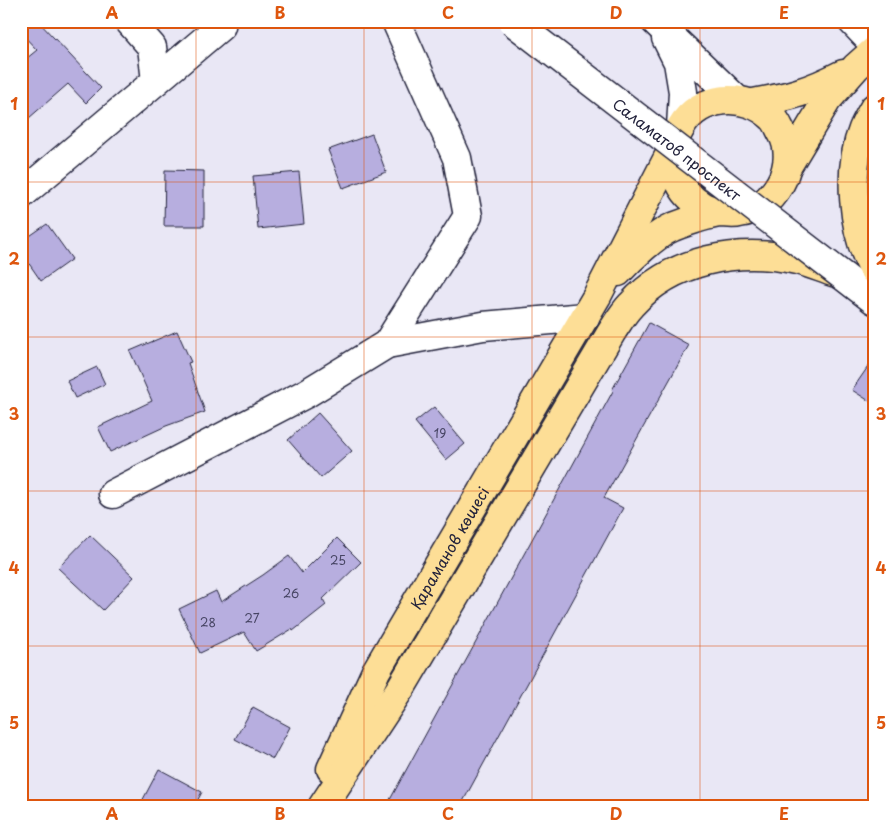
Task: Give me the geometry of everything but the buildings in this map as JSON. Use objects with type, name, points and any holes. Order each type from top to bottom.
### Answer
[{"type":"main road","points":[[591,306],[678,136],[696,110],[715,101],[787,98],[818,87],[865,59]]},
{"type":"main road","points":[[678,136],[674,164],[679,181],[689,196],[703,207],[720,213],[738,214],[756,208],[771,198],[782,183],[788,165],[827,100],[865,59]]},
{"type":"main road","points":[[744,101],[773,118],[786,140],[788,165]]},
{"type":"main road","points":[[874,108],[863,130],[854,168],[854,203],[861,238],[874,270]]},
{"type":"main road","points":[[591,306],[634,254],[670,228],[720,213]]},
{"type":"main road","points":[[322,807],[402,686],[611,333],[630,305],[658,280],[689,266],[723,256],[760,255],[797,260],[843,276]]},
{"type":"main road","name":"Қараманов көшесі","points":[[313,807],[376,671],[591,306]]},
{"type":"street","points":[[129,21],[152,47],[156,81]]},
{"type":"street","points":[[21,196],[221,26],[222,21]]},
{"type":"street","points":[[387,344],[468,216],[458,158],[396,21]]},
{"type":"street","name":"Саламатов проспект","points":[[512,21],[874,300]]},
{"type":"street","points":[[852,21],[874,44]]},
{"type":"street","points":[[658,25],[744,101]]},
{"type":"street","points":[[658,25],[678,62],[683,92],[678,136]]},
{"type":"street","points":[[113,494],[307,393],[387,344],[591,306]]}]
